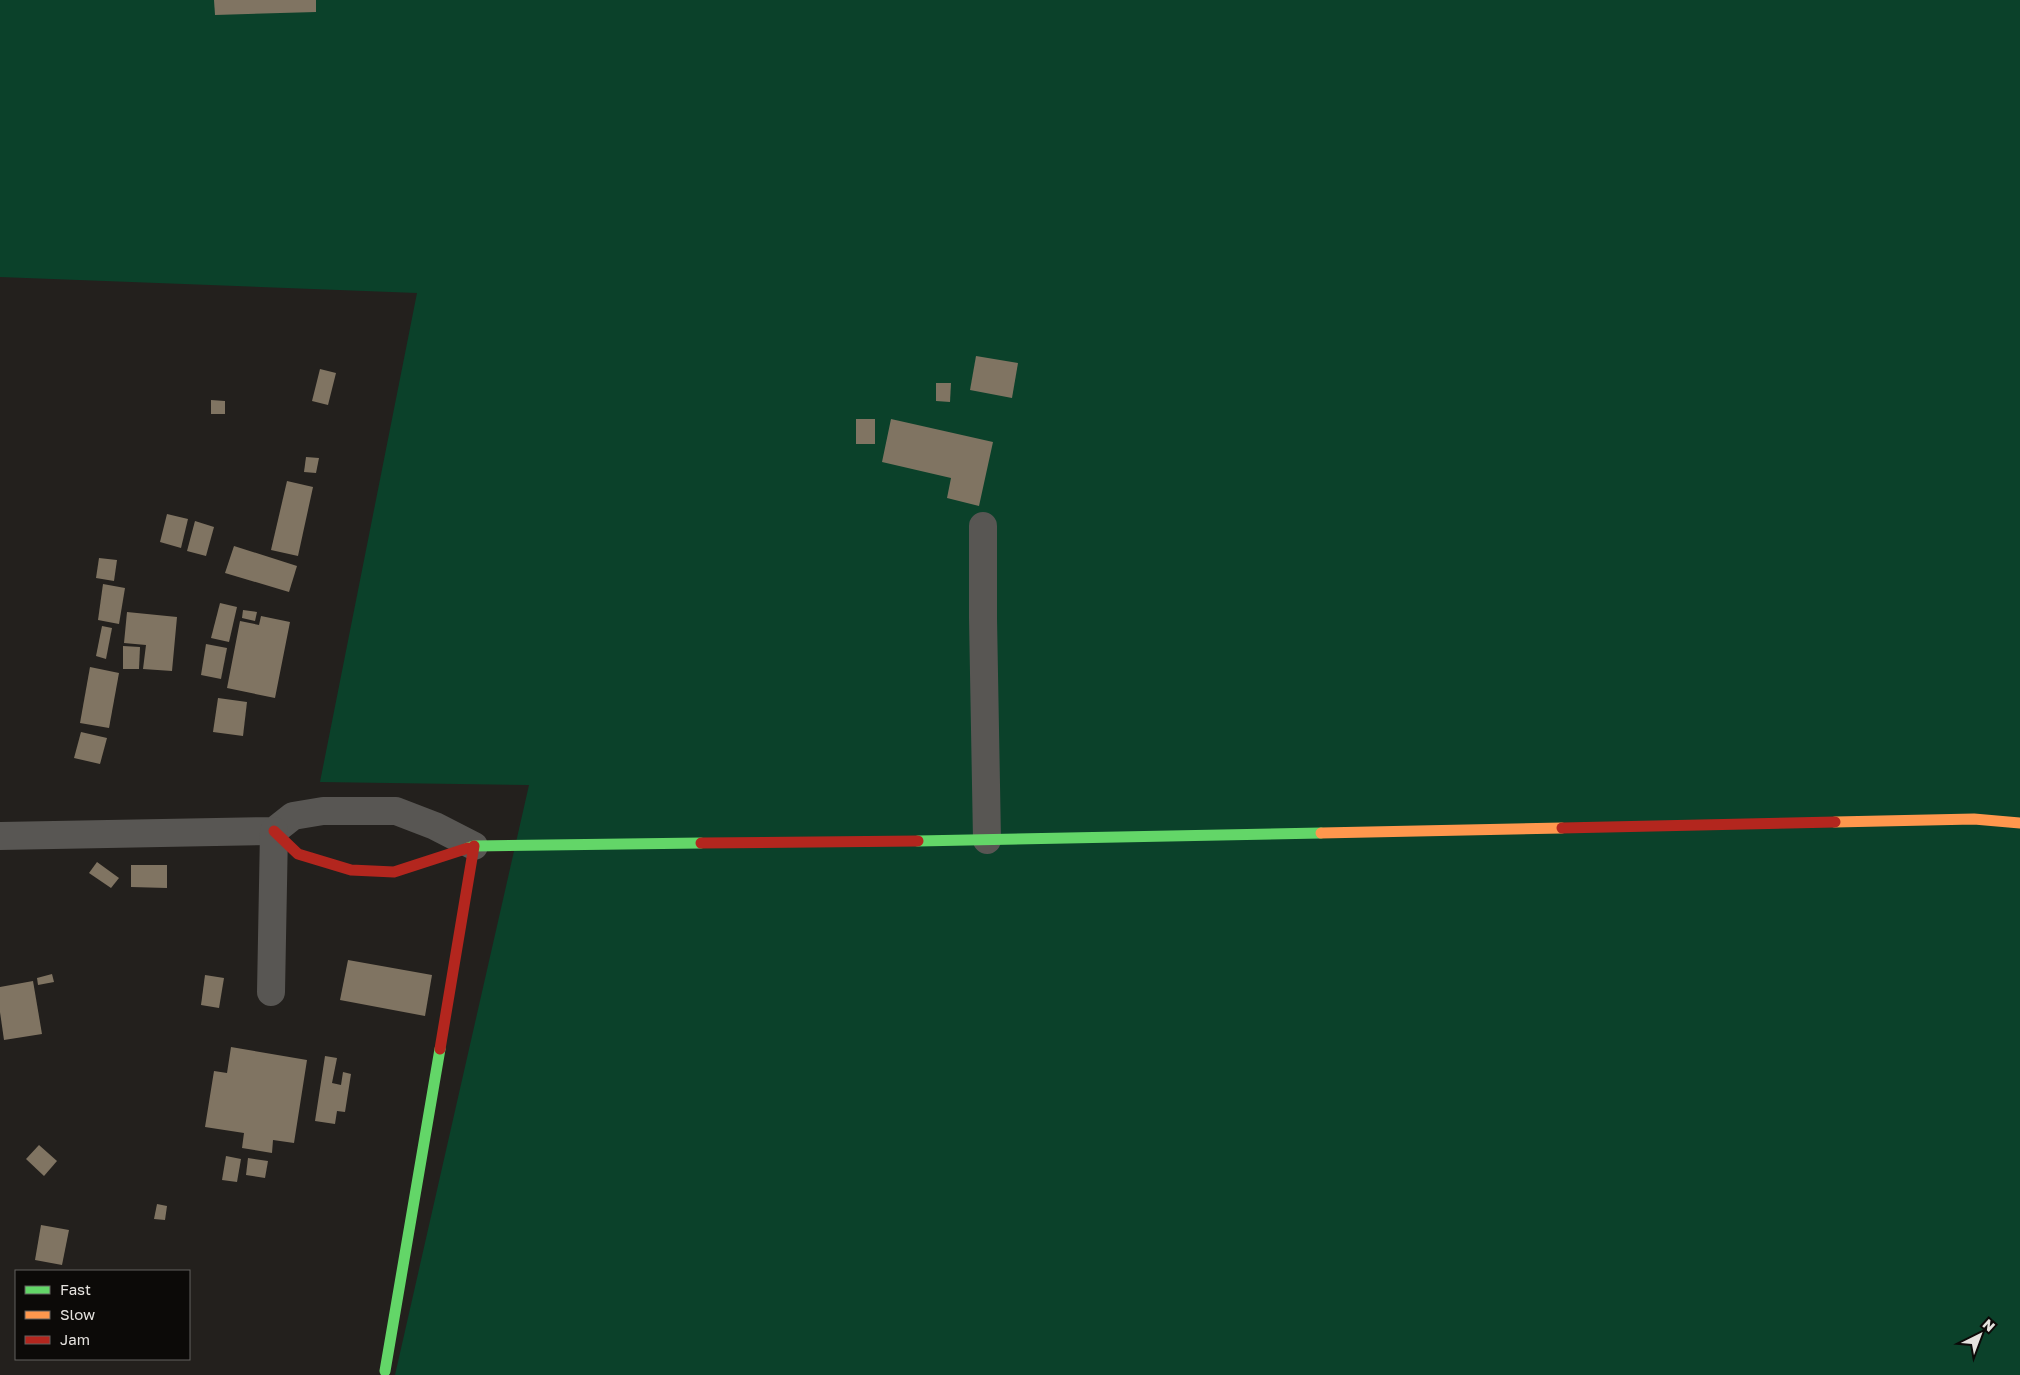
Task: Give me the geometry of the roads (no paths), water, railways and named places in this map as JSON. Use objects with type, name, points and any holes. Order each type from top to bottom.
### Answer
[{"type":"street","points":[[983,526],[987,840]]},
{"type":"street","points":[[0,836],[274,831],[293,816],[323,811],[396,811],[435,826],[474,846]]},
{"type":"street","points":[[274,831],[298,854],[351,870],[394,872],[474,846],[987,840],[1974,819],[2020,823]]},
{"type":"street","points":[[271,992],[274,831]]},
{"type":"street","points":[[385,1371],[474,846]]}]
